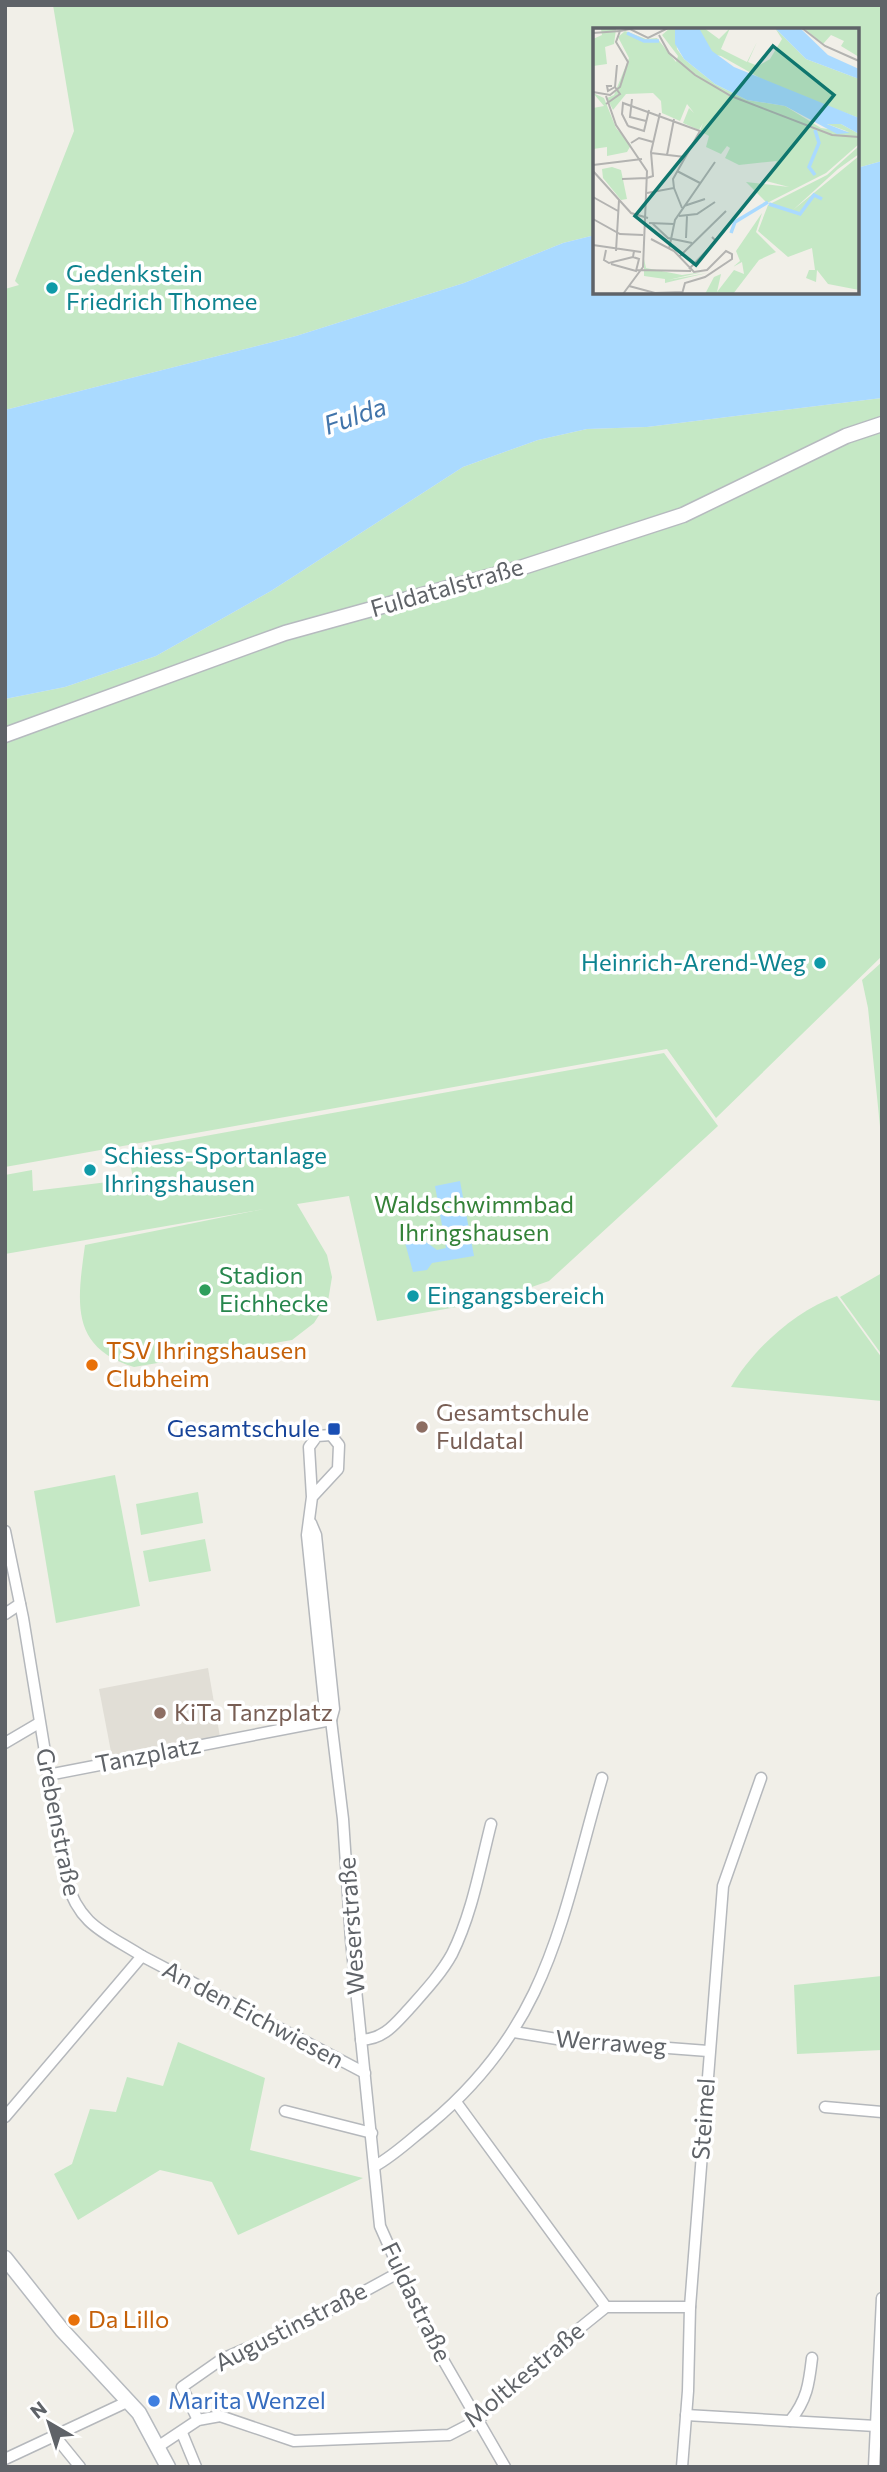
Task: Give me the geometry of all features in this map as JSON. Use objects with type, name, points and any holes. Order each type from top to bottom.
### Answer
[{"type":"main road","name":"Fuldatalstraße","points":[[5,735],[285,634],[520,568],[683,515],[846,436],[882,424]]},
{"type":"main road","points":[[5,2258],[62,2330],[129,2401],[159,2446],[168,2467]]},
{"type":"street","name":"Weserstraße","points":[[312,1497],[338,1469],[341,1454],[335,1437],[325,1434],[317,1436],[309,1447],[312,1497],[311,1523],[307,1535],[325,1711],[331,1720],[343,1819],[361,2040],[375,2166]]},
{"type":"street","name":"Grebenstraße","points":[[5,1531],[20,1604],[66,1880],[74,1905],[86,1920],[142,1956]]},
{"type":"street","points":[[5,1614],[20,1604]]},
{"type":"street","name":"Tanzplatz","points":[[48,1774],[331,1720]]},
{"type":"street","points":[[5,1743],[38,1723]]},
{"type":"street","points":[[375,2166],[456,2102],[514,2032],[533,1998],[555,1945],[602,1778]]},
{"type":"street","name":"Steimel","points":[[682,2467],[690,2307],[707,2104],[708,2051],[723,1886],[761,1778]]},
{"type":"street","points":[[361,2040],[386,2034],[434,1980],[452,1953],[468,1911],[491,1824]]},
{"type":"street","points":[[5,2117],[142,1956]]},
{"type":"street","name":"An den Eichwiesen","points":[[142,1956],[365,2073]]},
{"type":"street","name":"Werraweg","points":[[514,2032],[563,2040],[708,2051]]},
{"type":"street","points":[[456,2102],[607,2307]]},
{"type":"street","points":[[825,2107],[882,2112]]},
{"type":"street","points":[[285,2111],[372,2133]]},
{"type":"street","name":"Fuldastraße","points":[[375,2166],[380,2226],[398,2273],[427,2332],[505,2467]]},
{"type":"street","name":"Augustinstraße","points":[[198,2420],[182,2387],[222,2359],[308,2322],[398,2273]]},
{"type":"street","points":[[874,2467],[882,2298]]},
{"type":"street","name":"Moltkestraße","points":[[198,2420],[220,2416],[294,2441],[449,2435],[478,2420],[544,2357],[607,2307],[690,2307]]},
{"type":"street","points":[[790,2421],[803,2405],[809,2390],[812,2358]]},
{"type":"street","points":[[5,2459],[54,2435],[98,2418],[129,2401]]},
{"type":"street","points":[[686,2415],[876,2426]]},
{"type":"street","points":[[159,2446],[198,2420]]},
{"type":"street","points":[[182,2433],[196,2467]]},
{"type":"street","points":[[54,2435],[80,2467]]},
{"type":"shaded area","name":"KiTa Tanzplatz","points":[[208,1668],[220,1737],[112,1757],[99,1689]]},
{"type":"green space","points":[[53,5],[882,5],[882,161],[859,167],[859,28],[593,28],[593,236],[563,243],[464,283],[296,336],[5,410],[5,289],[19,285],[15,281],[74,131]]},
{"type":"green space","points":[[882,398],[882,956],[716,1118],[667,1049],[5,1167],[5,699],[65,687],[156,656],[271,591],[463,467],[538,440],[587,429],[647,427]]},
{"type":"green space","points":[[882,962],[882,1146],[868,1008],[862,980]]},
{"type":"green space","name":"Waldschwimmbad Ihringshausen","points":[[664,1053],[718,1126],[549,1281],[491,1301],[377,1321],[349,1196],[297,1204],[327,1255],[332,1277],[328,1301],[314,1323],[292,1340],[134,1367],[98,1348],[88,1335],[80,1304],[85,1245],[264,1209],[5,1254],[5,1175],[32,1170],[33,1191],[133,1179],[128,1150]]},
{"type":"green space","points":[[882,1273],[882,1355],[840,1297]]},
{"type":"green space","points":[[837,1296],[882,1358],[882,1401],[731,1387],[751,1359],[776,1333],[806,1311]]},
{"type":"green space","points":[[115,1475],[140,1606],[56,1623],[34,1491]]},
{"type":"green space","points":[[198,1492],[203,1523],[141,1535],[136,1504]]},
{"type":"green space","points":[[205,1539],[211,1571],[149,1582],[143,1551]]},
{"type":"green space","points":[[882,1976],[882,2050],[797,2054],[794,1985]]},
{"type":"green space","points":[[178,2042],[265,2078],[250,2150],[363,2178],[238,2235],[212,2182],[160,2170],[78,2220],[54,2174],[72,2164],[90,2109],[116,2112],[127,2077],[163,2086]]},
{"type":"water","name":"Fulda","points":[[882,161],[882,398],[647,427],[587,429],[538,440],[463,467],[271,591],[156,656],[65,687],[5,699],[5,410],[296,336],[464,283],[563,243],[593,236],[593,294],[859,294],[859,167]]},
{"type":"water","points":[[460,1181],[474,1256],[432,1263],[427,1270],[413,1272],[403,1235],[421,1232],[422,1239],[437,1250],[446,1248],[435,1186]]},
{"type":"place","name":"Gedenkstein Friedrich Thomee","points":[[52,288]]},
{"type":"place","name":"Heinrich-Arend-Weg","points":[[820,963]]},
{"type":"place","name":"Schiess-Sportanlage Ihringshausen","points":[[90,1170]]},
{"type":"place","name":"Stadion Eichhecke","points":[[205,1290]]},
{"type":"place","name":"Eingangsbereich","points":[[413,1296]]},
{"type":"place","name":"TSV Ihringshausen Clubheim","points":[[92,1365]]},
{"type":"place","name":"Gesamtschule Fuldatal","points":[[422,1427]]},
{"type":"place","name":"Gesamtschule","points":[[334,1429]]},
{"type":"place","name":"KiTa Tanzplatz","points":[[160,1713]]},
{"type":"place","name":"Da Lillo","points":[[74,2320]]},
{"type":"place","name":"Marita Wenzel","points":[[154,2401]]}]
